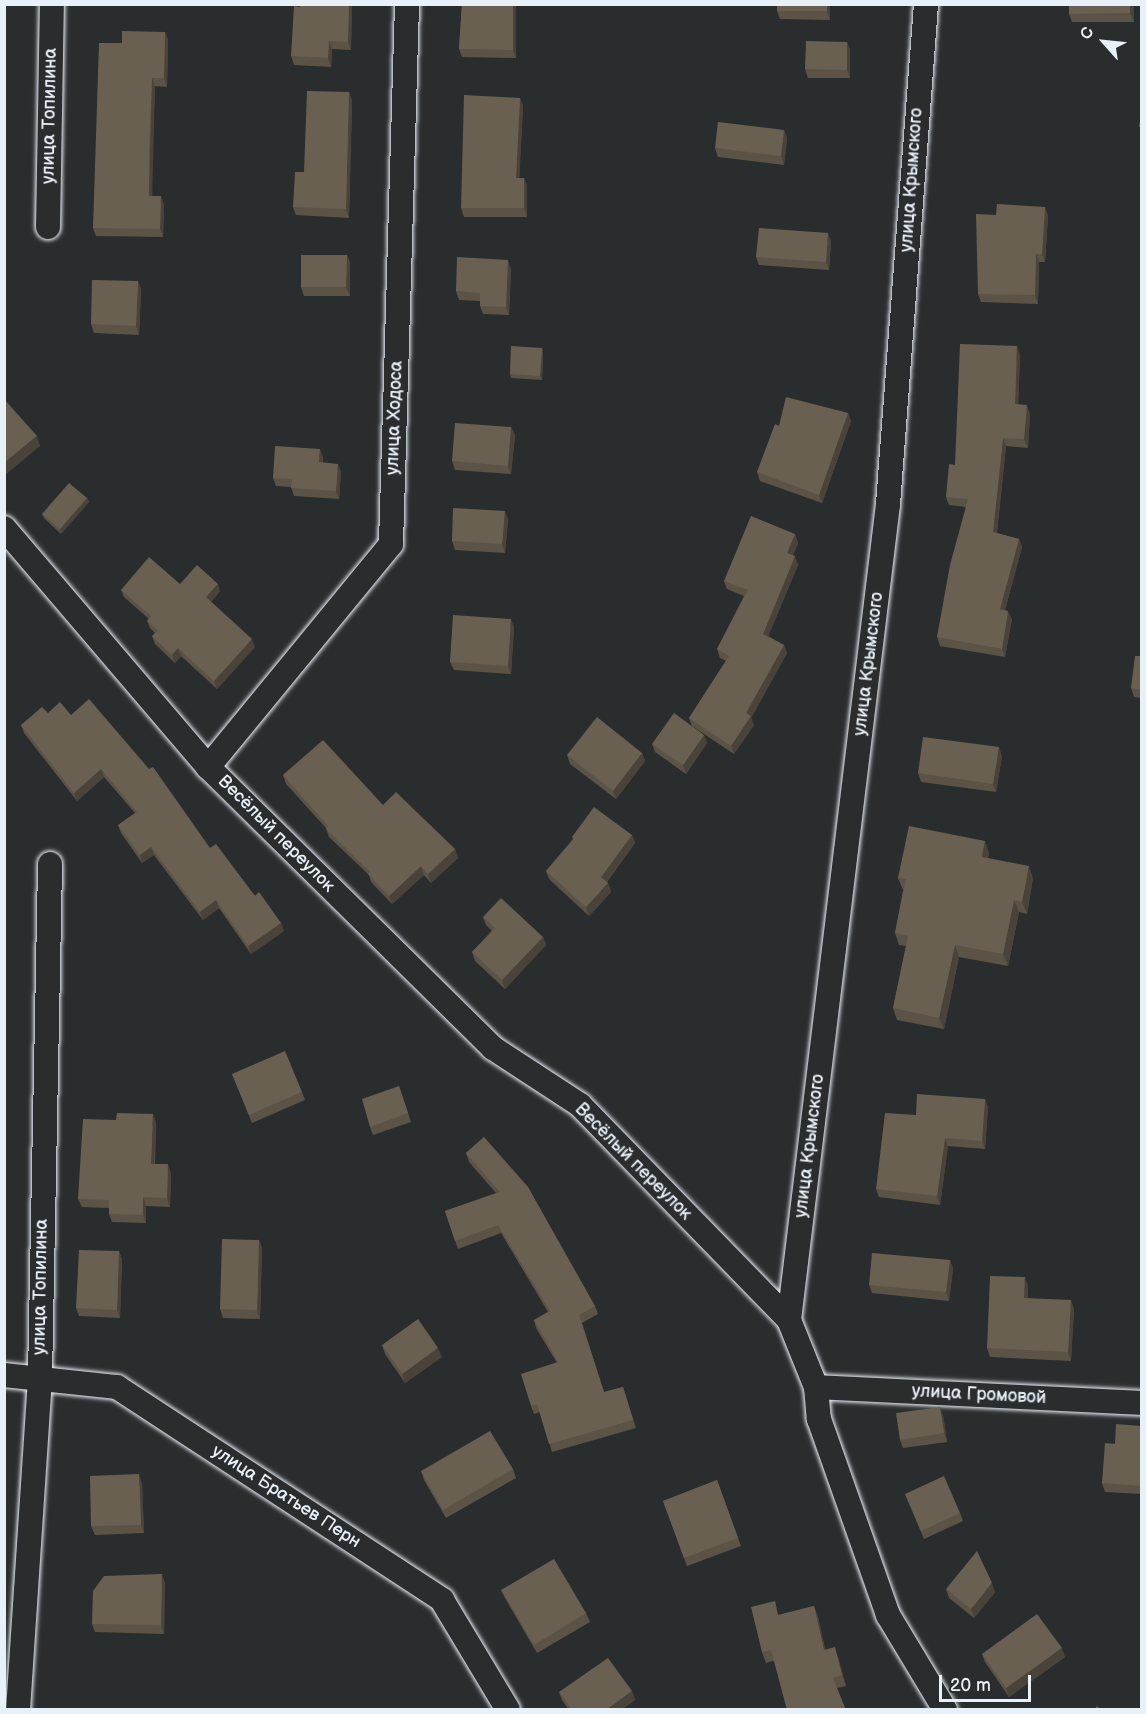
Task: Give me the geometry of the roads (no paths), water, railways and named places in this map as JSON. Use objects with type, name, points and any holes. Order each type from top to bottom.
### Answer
[{"type":"street","name":"улица Топилина","points":[[48,227],[52,4]]},
{"type":"street","name":"улица Ходоса","points":[[208,767],[391,544],[407,4]]},
{"type":"street","name":"улица Крымского","points":[[789,1320],[888,504],[926,4]]},
{"type":"street","name":"Весёлый переулок","points":[[4,528],[208,767],[493,1048],[580,1105],[789,1320],[816,1387],[819,1419],[888,1615],[945,1710]]},
{"type":"street","name":"улица Топилина","points":[[18,1710],[40,1377],[50,864]]},
{"type":"street","name":"улица Братьев Перн","points":[[4,1375],[40,1377],[117,1387],[442,1599],[508,1710]]},
{"type":"street","name":"улица Громовой","points":[[816,1387],[1142,1403]]}]
